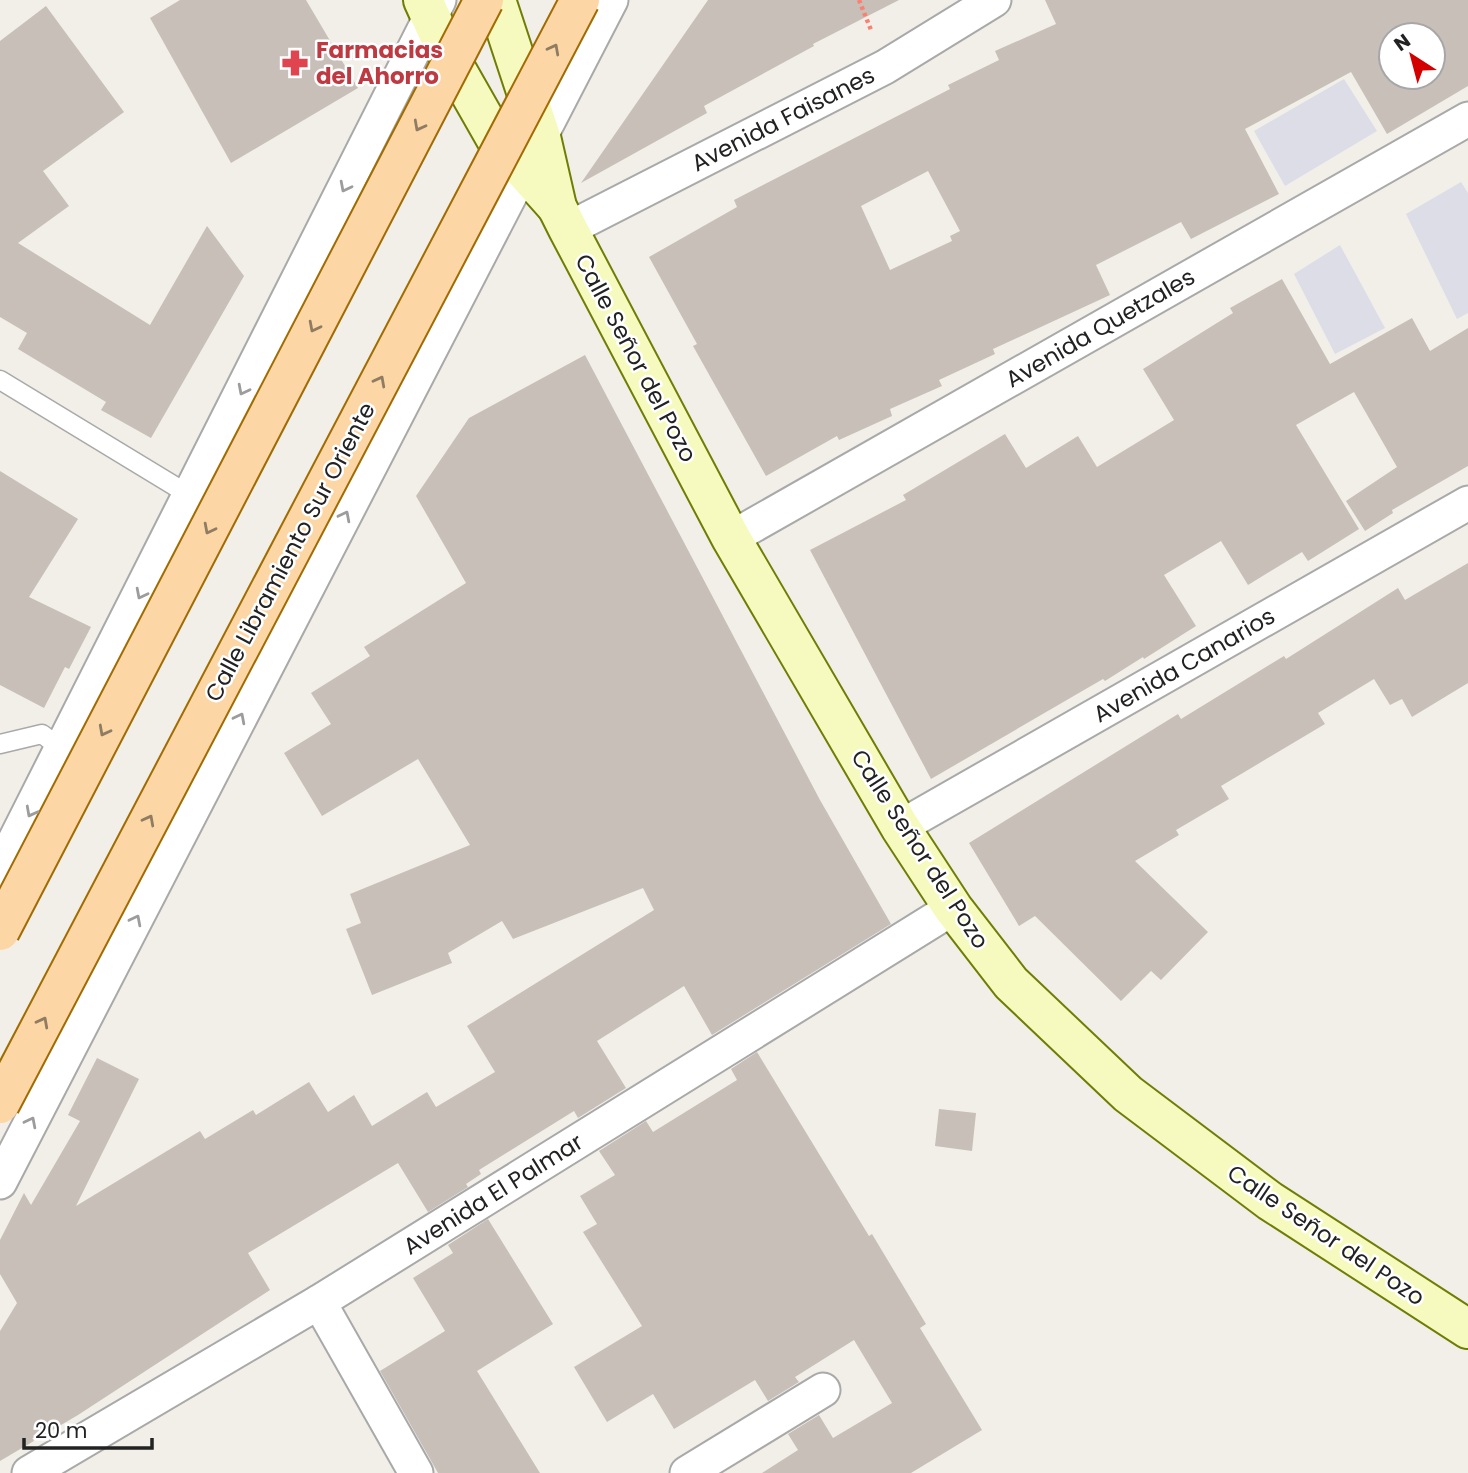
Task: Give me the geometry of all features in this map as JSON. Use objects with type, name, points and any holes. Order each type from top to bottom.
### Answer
[{"type":"main road","points":[[0,931],[485,0]]},
{"type":"main road","name":"Calle Libramiento Sur Oriente","points":[[0,1104],[580,0]]},
{"type":"street","name":"Calle Señor del Pozo","points":[[496,0],[537,125],[563,218],[732,538],[901,827],[953,908],[1011,984],[1128,1094],[1270,1201],[1468,1329]]},
{"type":"street","points":[[0,1182],[522,172],[537,125],[611,0]]},
{"type":"street","name":"Avenida Faisanes","points":[[563,218],[885,66],[994,0]]},
{"type":"street","name":"Calle Señor del Pozo","points":[[431,5],[447,53],[496,139],[563,218]]},
{"type":"street","points":[[0,870],[191,496],[431,5]]},
{"type":"street","name":"Avenida Quetzales","points":[[732,538],[1468,119]]},
{"type":"street","name":"Avenida Canarios","points":[[901,827],[1468,503]]},
{"type":"street","name":"Avenida El Palmar","points":[[29,1473],[78,1461],[319,1302],[953,908]]},
{"type":"street","points":[[319,1302],[416,1473]]},
{"type":"street","points":[[687,1473],[823,1390]]},
{"type":"lane","points":[[0,380],[191,496]]},
{"type":"lane","points":[[0,744],[42,734],[55,744],[61,754]]},
{"type":"shaded area","points":[[1344,79],[1377,131],[1285,186],[1254,131]]},
{"type":"shaded area","points":[[1461,182],[1468,193],[1468,313],[1457,319],[1406,214]]},
{"type":"shaded area","points":[[1340,245],[1385,328],[1335,354],[1294,274]]},
{"type":"building","points":[[180,0],[306,0],[358,88],[231,163],[150,18]]},
{"type":"building","points":[[708,0],[899,0],[813,44],[814,46],[704,106],[707,113],[581,183]]},
{"type":"building","points":[[1045,0],[1468,0],[1468,86],[1387,134],[1351,72],[1245,129],[1279,194],[1191,239],[1181,222],[1096,265],[1110,295],[993,349],[995,354],[939,380],[942,386],[890,409],[892,416],[839,440],[837,436],[766,476],[693,346],[697,344],[649,257],[737,207],[734,200],[950,89],[948,85],[999,60],[995,51],[1056,24]],"holes":[[[928,171],[960,231],[950,236],[952,241],[890,270],[861,206]]]},
{"type":"building","points":[[46,6],[124,112],[43,171],[69,206],[18,243],[150,325],[207,226],[244,276],[151,438],[101,410],[106,402],[18,349],[27,333],[0,317],[0,41]]},
{"type":"building","points":[[1282,279],[1330,364],[1412,318],[1430,351],[1468,328],[1468,466],[1392,510],[1393,513],[1365,531],[1346,501],[1397,467],[1354,392],[1296,425],[1359,529],[1308,561],[1302,552],[1248,585],[1221,541],[1164,575],[1196,626],[1144,659],[1143,657],[1105,681],[1103,679],[931,779],[810,550],[906,500],[903,495],[1005,434],[1026,468],[1078,436],[1097,467],[1174,420],[1143,369],[1233,313],[1230,308]]},
{"type":"building","points":[[585,355],[820,800],[891,924],[712,1035],[684,986],[597,1041],[626,1088],[578,1118],[574,1111],[479,1170],[481,1174],[466,1184],[468,1187],[428,1212],[398,1163],[248,1253],[270,1290],[78,1415],[0,1461],[0,1331],[17,1303],[0,1274],[0,1240],[24,1193],[31,1205],[80,1121],[68,1115],[97,1058],[139,1079],[76,1206],[200,1131],[205,1139],[253,1110],[256,1115],[309,1082],[328,1112],[354,1095],[372,1126],[427,1092],[436,1107],[495,1072],[467,1026],[654,910],[643,888],[513,939],[502,921],[448,953],[452,963],[372,995],[346,929],[361,923],[350,894],[470,845],[418,759],[322,816],[284,753],[331,724],[311,693],[370,656],[364,647],[466,583],[416,496],[469,418]]},
{"type":"building","points":[[0,471],[78,519],[29,597],[91,627],[69,669],[65,667],[44,708],[0,685]]},
{"type":"building","points":[[1468,563],[1468,683],[1412,717],[1402,699],[1390,705],[1374,679],[1318,713],[1325,724],[1221,786],[1229,799],[1176,830],[1179,835],[1135,861],[1208,932],[1161,980],[1151,971],[1121,1001],[1035,916],[1019,926],[969,843],[1178,714],[1181,719],[1284,656],[1286,659],[1398,588],[1405,600]]},
{"type":"building","points":[[757,1052],[926,1324],[920,1328],[982,1430],[911,1473],[762,1473],[798,1450],[788,1434],[819,1415],[833,1438],[892,1403],[854,1340],[795,1377],[799,1382],[768,1401],[755,1380],[674,1429],[653,1394],[607,1422],[574,1367],[642,1326],[583,1232],[597,1224],[580,1196],[615,1175],[599,1151],[646,1121],[653,1132],[737,1080],[731,1069]]},
{"type":"building","points":[[939,1109],[976,1113],[972,1151],[935,1146]]},
{"type":"building","points":[[488,1219],[553,1324],[477,1371],[540,1473],[438,1473],[380,1371],[445,1331],[413,1278],[453,1253],[448,1245]]},
{"type":"place","name":"Farmacias del Ahorro","points":[[295,63]]}]
